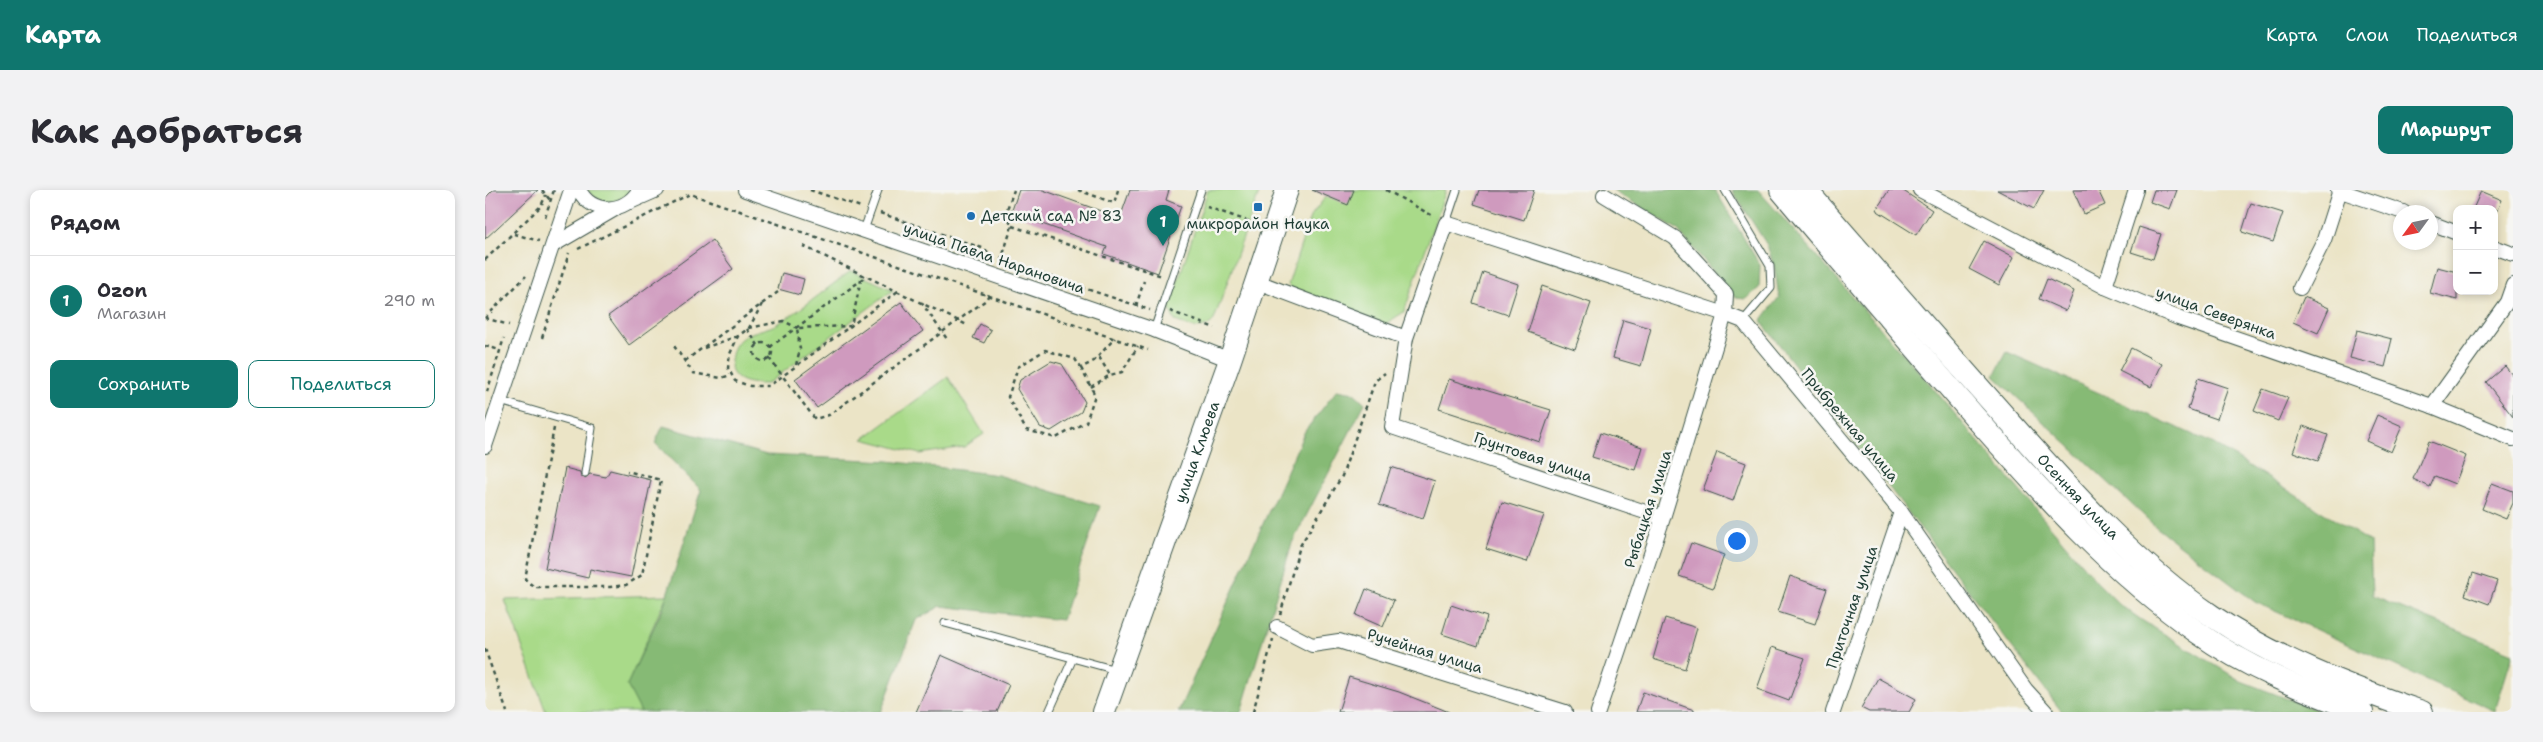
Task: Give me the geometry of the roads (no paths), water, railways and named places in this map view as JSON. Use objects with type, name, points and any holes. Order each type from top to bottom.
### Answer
[{"type":"main road","name":"улица Клюева","points":[[1104,712],[1230,360],[1287,190]]},
{"type":"main road","name":"Осенняя улица","points":[[1781,190],[2025,474],[2079,532],[2138,586],[2198,633],[2255,666],[2309,693],[2362,712]]},
{"type":"main road","name":"Осенняя улица","points":[[1806,190],[2042,458],[2096,516],[2151,569],[2212,616],[2265,647],[2317,672],[2421,712]]},
{"type":"street","points":[[485,446],[520,338],[555,244],[571,190]]},
{"type":"street","points":[[579,190],[583,197],[595,206],[622,206],[639,190]]},
{"type":"street","points":[[555,244],[622,206],[657,190]]},
{"type":"street","name":"улица Павла Нарановича","points":[[745,190],[1154,330],[1230,360]]},
{"type":"street","name":"улица Северянка","points":[[1920,190],[2105,287],[2178,318],[2432,406],[2513,439]]},
{"type":"street","points":[[2105,287],[2136,190]]},
{"type":"street","points":[[2299,288],[2323,240],[2339,190],[2393,209]]},
{"type":"street","points":[[1605,195],[1675,238],[1726,294],[1725,314]]},
{"type":"street","points":[[1255,281],[1406,338],[1446,222]]},
{"type":"street","name":"Прибрежная улица","points":[[1446,222],[1743,321],[1901,512],[2026,690],[2046,712]]},
{"type":"street","points":[[2438,226],[2453,231]]},
{"type":"street","points":[[2498,248],[2513,254]]},
{"type":"street","points":[[2432,406],[2507,302],[2513,285]]},
{"type":"street","name":"Рыбацкая улица","points":[[1598,712],[1663,518],[1725,314]]},
{"type":"street","name":"Грунтовая улица","points":[[1406,338],[1400,362],[1392,427],[1663,518]]},
{"type":"street","name":"Приточная улица","points":[[1833,712],[1901,512]]},
{"type":"street","name":"Ручейная улица","points":[[1277,627],[1312,645],[1339,641],[1565,712]]},
{"type":"lane","points":[[864,230],[877,190]]},
{"type":"lane","points":[[1154,330],[1201,190]]},
{"type":"lane","points":[[1446,222],[1457,190]]},
{"type":"lane","points":[[1725,190],[1770,266],[1771,288],[1743,321]]},
{"type":"lane","points":[[500,400],[555,419],[592,428],[585,473]]},
{"type":"lane","points":[[945,623],[1119,671]]},
{"type":"lane","points":[[1049,712],[1073,658]]},
{"type":"place","name":"микрорайон Наука","points":[[1258,207]]},
{"type":"place","name":"Детский сад № 83","points":[[971,216]]},
{"type":"place","name":"Ozon","points":[[1163,246]]}]
